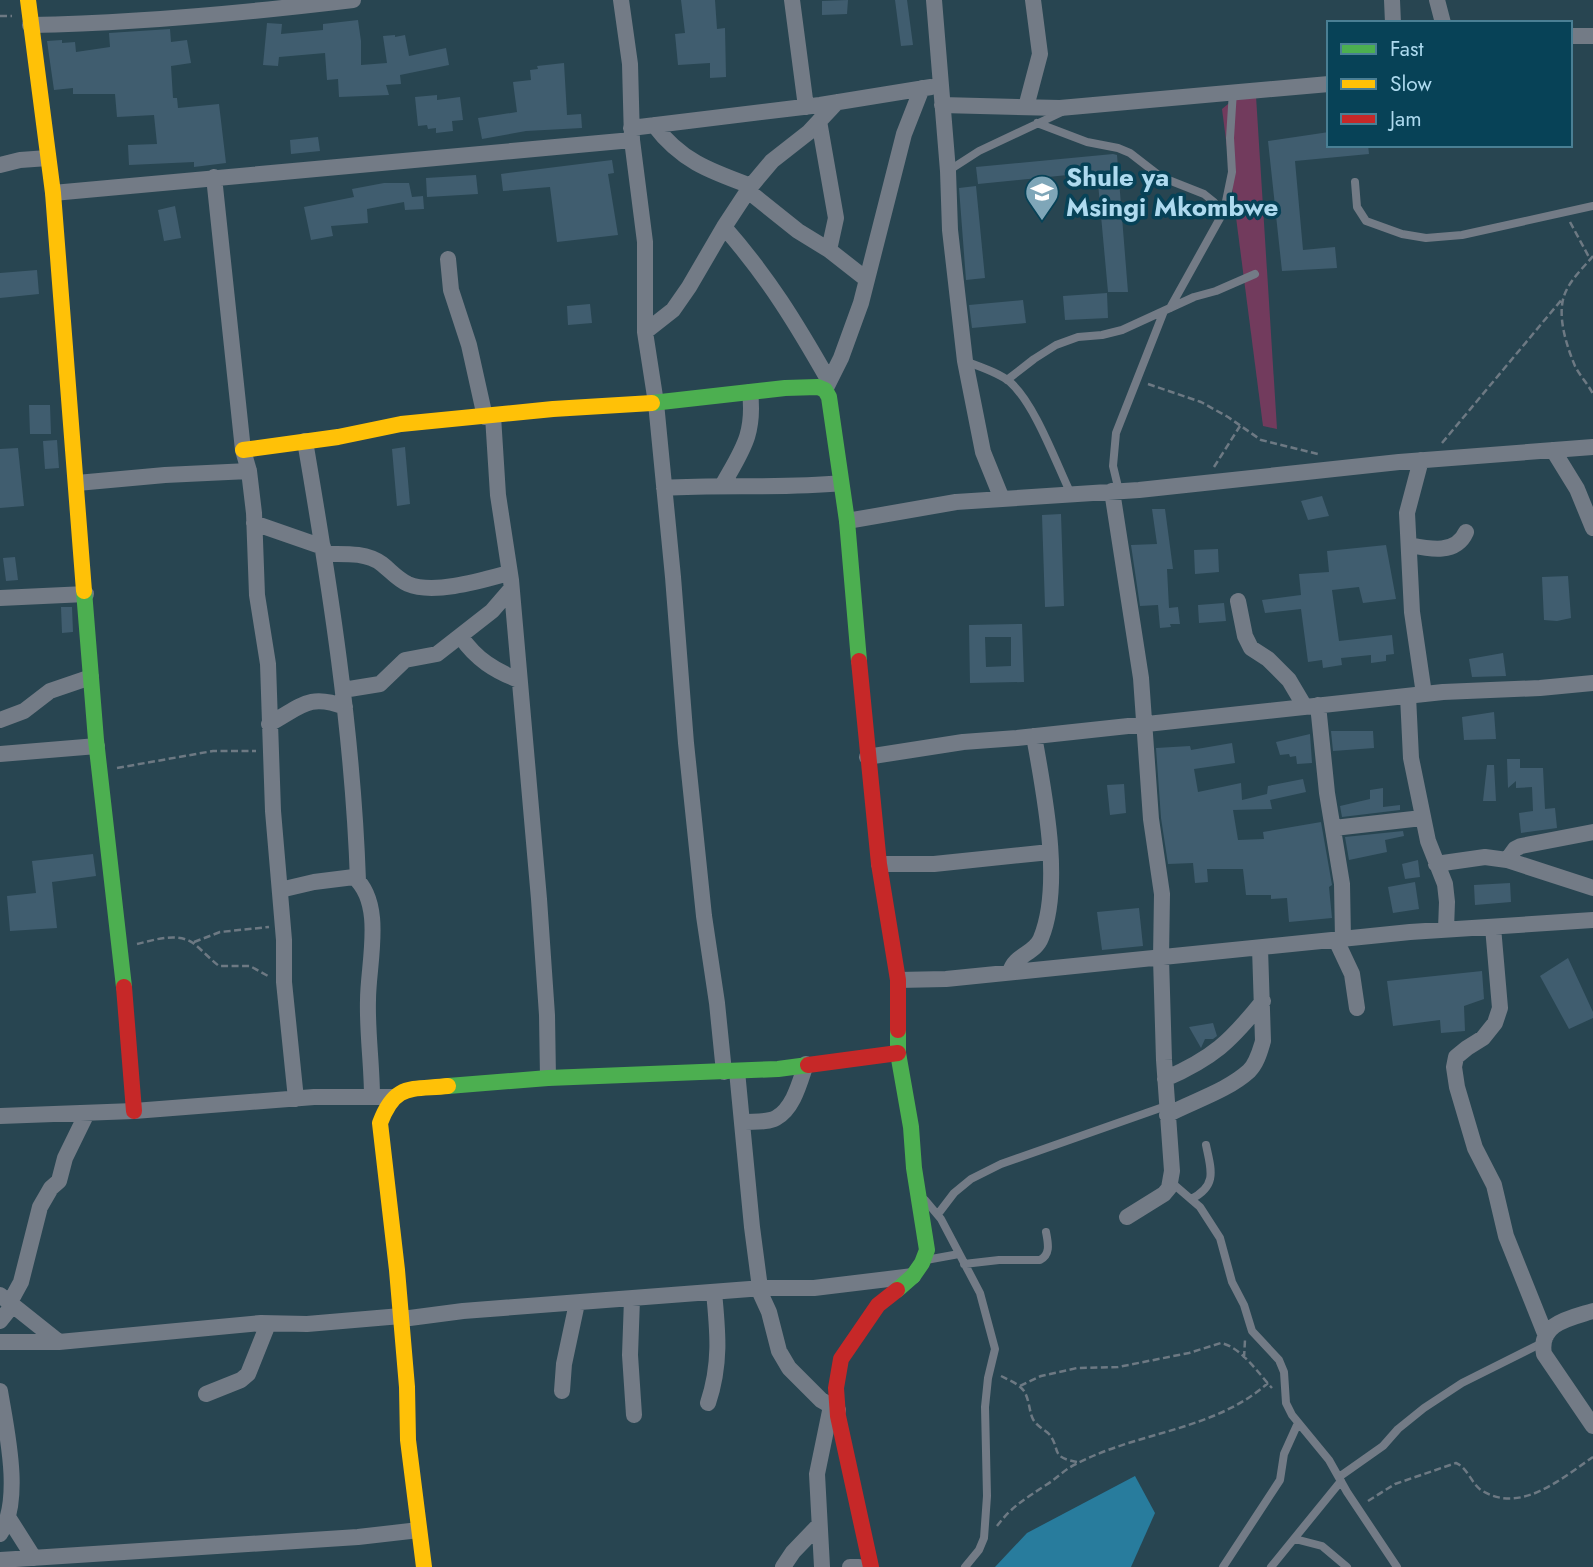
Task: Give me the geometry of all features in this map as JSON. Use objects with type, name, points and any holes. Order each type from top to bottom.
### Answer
[{"type":"street","points":[[28,0],[53,193],[67,396],[77,483],[97,746],[121,949],[134,1111]]},
{"type":"street","points":[[30,25],[103,24],[353,0]]},
{"type":"street","points":[[621,0],[630,64],[632,134],[645,242],[645,332],[656,403],[704,916],[717,1003],[743,1122],[759,1288],[769,1312],[779,1351],[789,1368],[821,1399],[835,1408],[871,1567]]},
{"type":"street","points":[[792,0],[806,107]]},
{"type":"street","points":[[934,0],[948,170],[950,230],[965,360],[983,452],[1002,499]]},
{"type":"street","points":[[1026,107],[1040,54],[1033,0]]},
{"type":"street","points":[[1392,0],[1392,21]]},
{"type":"street","points":[[1437,0],[1442,21]]},
{"type":"street","points":[[1572,36],[1593,36]]},
{"type":"street","points":[[942,105],[1075,106],[1327,84]]},
{"type":"street","points":[[53,193],[632,134],[654,125],[806,107],[940,85]]},
{"type":"street","points":[[827,385],[841,358],[861,303],[904,134],[922,88]]},
{"type":"street","points":[[645,332],[673,310],[749,188],[772,161],[837,102]]},
{"type":"street","points":[[819,121],[836,218],[829,250]]},
{"type":"street","points":[[654,125],[677,151],[707,170],[749,188],[798,231],[829,250],[866,279]]},
{"type":"street","points":[[0,165],[48,158]]},
{"type":"street","points":[[214,177],[243,450],[254,523],[257,595],[268,664],[270,750],[283,926],[284,982],[296,1098]]},
{"type":"street","points":[[724,227],[754,261],[787,306],[827,385],[831,405],[847,522],[879,864],[898,980],[898,1053],[928,1250],[912,1276],[878,1305],[841,1359],[835,1408],[817,1474],[822,1567]]},
{"type":"street","points":[[448,259],[451,290],[489,416],[510,581],[539,899],[547,1015],[548,1078]]},
{"type":"street","points":[[243,450],[401,424],[553,409],[656,403],[827,385]]},
{"type":"street","points":[[722,486],[751,431],[750,392]]},
{"type":"street","points":[[305,441],[324,550],[353,772],[358,881]]},
{"type":"street","points":[[847,522],[956,502],[1202,484],[1425,460],[1593,447]]},
{"type":"street","points":[[1553,450],[1577,489],[1593,528]]},
{"type":"street","points":[[1425,460],[1408,513],[1416,695],[1411,758],[1422,818],[1445,884],[1446,929]]},
{"type":"street","points":[[77,483],[248,471]]},
{"type":"street","points":[[664,488],[810,486],[841,483]]},
{"type":"street","points":[[1116,491],[1141,678],[1152,819],[1162,894],[1161,958],[1171,1182],[1164,1194],[1126,1217]]},
{"type":"street","points":[[254,523],[324,550],[366,556],[380,562],[396,577],[411,585],[436,587],[510,581]]},
{"type":"street","points":[[1409,545],[1452,548],[1460,543],[1466,532]]},
{"type":"street","points":[[343,690],[380,684],[405,660],[437,654],[492,611],[510,581]]},
{"type":"street","points":[[0,598],[86,594]]},
{"type":"street","points":[[1238,601],[1245,636],[1251,648],[1268,659],[1312,706],[1342,884],[1340,939],[1352,974],[1357,1008]]},
{"type":"street","points":[[460,637],[479,659],[519,680]]},
{"type":"street","points":[[0,720],[24,711],[50,691],[92,677]]},
{"type":"street","points":[[867,757],[963,742],[1416,695],[1593,683]]},
{"type":"street","points":[[269,724],[312,700],[328,701],[345,707]]},
{"type":"street","points":[[1010,972],[1016,960],[1038,944],[1051,902],[1052,872],[1044,789],[1034,736]]},
{"type":"street","points":[[0,754],[97,746]]},
{"type":"street","points":[[1334,828],[1422,818]]},
{"type":"street","points":[[1507,860],[1521,846],[1593,832]]},
{"type":"street","points":[[879,864],[934,864],[1050,852]]},
{"type":"street","points":[[1436,864],[1485,857],[1507,860],[1593,888]]},
{"type":"street","points":[[280,890],[354,877],[363,885],[369,902],[373,931],[368,1001],[372,1097]]},
{"type":"street","points":[[898,980],[946,979],[1446,929],[1593,920]]},
{"type":"street","points":[[1493,927],[1500,1008],[1495,1023],[1483,1038],[1456,1058],[1454,1067],[1475,1148],[1494,1185],[1506,1236],[1545,1339],[1544,1354],[1593,1426]]},
{"type":"street","points":[[1166,1110],[1216,1091],[1249,1070],[1259,1056],[1263,1041],[1260,948]]},
{"type":"street","points":[[1165,1079],[1198,1064],[1217,1051],[1236,1035],[1263,1001]]},
{"type":"street","points":[[424,1567],[408,1440],[402,1317],[381,1142],[380,1123],[393,1097],[405,1090],[548,1078],[778,1069],[898,1053]]},
{"type":"street","points":[[743,1122],[776,1118],[784,1112],[806,1064]]},
{"type":"street","points":[[0,1116],[134,1111],[296,1098],[393,1097]]},
{"type":"street","points":[[0,1321],[7,1302],[21,1282],[40,1207],[59,1181],[65,1158],[86,1113]]},
{"type":"street","points":[[0,1342],[59,1342],[759,1288],[814,1288],[912,1276]]},
{"type":"street","points":[[708,1404],[719,1349],[714,1292]]},
{"type":"street","points":[[632,1299],[630,1355],[634,1416]]},
{"type":"street","points":[[7,1302],[59,1342]]},
{"type":"street","points":[[562,1391],[564,1364],[577,1303]]},
{"type":"street","points":[[1545,1339],[1553,1325],[1593,1311]]},
{"type":"street","points":[[206,1394],[241,1380],[248,1374],[268,1324]]},
{"type":"street","points":[[0,1391],[11,1506],[0,1534]]},
{"type":"street","points":[[8,1517],[40,1561]]},
{"type":"street","points":[[783,1567],[793,1552],[819,1525]]},
{"type":"street","points":[[0,1560],[40,1561],[419,1530]]},
{"type":"street","points":[[850,1567],[859,1567]]},
{"type":"lane","points":[[1116,491],[1113,466],[1116,433],[1135,380],[1167,309],[1222,215],[1232,172],[1230,138],[1233,91]]},
{"type":"lane","points":[[948,170],[979,151],[1075,106]]},
{"type":"lane","points":[[1038,123],[1087,142],[1130,153],[1161,177],[1204,194],[1214,202],[1222,215]]},
{"type":"lane","points":[[1354,182],[1357,207],[1366,221],[1402,234],[1426,239],[1462,235],[1593,206]]},
{"type":"lane","points":[[1007,380],[1056,345],[1078,337],[1122,330],[1255,274]]},
{"type":"lane","points":[[965,360],[1007,380],[1026,403],[1071,494]]},
{"type":"lane","points":[[938,1214],[954,1193],[971,1179],[1001,1164],[1166,1110]]},
{"type":"lane","points":[[1191,1199],[1203,1193],[1210,1183],[1206,1145]]},
{"type":"lane","points":[[1171,1182],[1200,1206],[1220,1238],[1232,1282],[1244,1305],[1252,1331],[1279,1360],[1284,1372],[1286,1400],[1298,1423],[1329,1460],[1397,1567]]},
{"type":"lane","points":[[919,1194],[938,1214],[980,1293],[995,1349],[989,1371],[985,1407],[987,1496],[984,1538],[979,1550],[965,1567]]},
{"type":"lane","points":[[964,1264],[999,1260],[1040,1260],[1044,1258],[1048,1248],[1046,1232]]},
{"type":"lane","points":[[923,1260],[959,1254]]},
{"type":"lane","points":[[1271,1567],[1340,1479],[1383,1447],[1398,1429],[1424,1408],[1474,1377],[1545,1339]]},
{"type":"lane","points":[[1223,1567],[1280,1480],[1284,1454],[1298,1423]]},
{"type":"lane","points":[[1295,1539],[1322,1546],[1347,1567]]},
{"type":"path","points":[[1425,460],[1563,298],[1574,279],[1592,258],[1565,213]]},
{"type":"path","points":[[1563,298],[1567,347],[1593,394]]},
{"type":"path","points":[[1135,380],[1201,402],[1261,440],[1319,454]]},
{"type":"path","points":[[1202,484],[1240,426]]},
{"type":"path","points":[[100,770],[213,751],[270,750]]},
{"type":"path","points":[[121,949],[166,938],[175,937],[198,942],[220,932],[283,926]]},
{"type":"path","points":[[192,942],[219,966],[250,966],[284,982]]},
{"type":"path","points":[[1020,1386],[1041,1377],[1077,1368],[1118,1367],[1189,1353],[1219,1343],[1234,1350],[1286,1400]]},
{"type":"path","points":[[1234,1350],[1244,1343]]},
{"type":"path","points":[[989,1371],[1020,1386],[1025,1393],[1032,1417],[1050,1436],[1057,1454],[1080,1462]]},
{"type":"path","points":[[984,1538],[1023,1499],[1080,1462],[1154,1434],[1220,1415],[1268,1383]]},
{"type":"path","points":[[1357,1507],[1395,1484],[1456,1463],[1461,1465],[1474,1485],[1488,1494],[1514,1500],[1536,1494],[1593,1457]]},
{"type":"shaded area","points":[[1239,95],[1256,96],[1277,429],[1263,426],[1222,109]]},
{"type":"water","points":[[1135,1476],[1155,1513],[1131,1567],[995,1567],[1027,1533]]},
{"type":"building","points":[[681,0],[715,0],[717,29],[725,28],[726,77],[710,78],[710,63],[678,65],[675,34],[685,33]]},
{"type":"building","points":[[848,0],[847,14],[822,15],[822,1]]},
{"type":"building","points":[[895,0],[907,0],[913,45],[901,46]]},
{"type":"building","points":[[358,20],[361,65],[387,63],[383,36],[405,35],[409,56],[446,48],[449,65],[400,75],[401,84],[386,85],[389,95],[339,97],[338,79],[327,80],[325,53],[279,57],[278,66],[263,65],[267,23],[282,24],[281,34],[323,30],[323,24]]},
{"type":"building","points":[[170,29],[171,42],[187,40],[191,63],[171,66],[173,98],[177,98],[178,108],[219,104],[226,163],[194,167],[194,162],[129,165],[128,145],[157,144],[154,115],[117,117],[115,94],[73,94],[73,88],[54,90],[47,41],[75,42],[76,52],[110,47],[109,33]]},
{"type":"building","points":[[564,63],[567,115],[581,114],[582,128],[526,131],[482,139],[478,118],[517,112],[513,82],[531,80],[530,70],[538,69],[537,66]]},
{"type":"building","points":[[437,95],[437,100],[460,97],[463,120],[452,121],[453,131],[436,133],[436,128],[418,126],[415,97]]},
{"type":"building","points":[[1327,132],[1327,147],[1368,147],[1369,154],[1295,161],[1303,250],[1335,247],[1337,268],[1282,271],[1268,141]]},
{"type":"building","points":[[318,137],[320,151],[291,154],[290,140]]},
{"type":"building","points":[[1117,155],[1128,292],[1108,292],[1097,172],[978,184],[976,167]]},
{"type":"building","points":[[612,160],[614,173],[608,174],[618,235],[557,242],[550,187],[503,191],[501,174]]},
{"type":"building","points":[[476,175],[478,194],[427,197],[426,178]]},
{"type":"building","points":[[384,183],[409,183],[412,197],[423,196],[424,209],[405,210],[404,202],[367,209],[368,223],[331,226],[333,236],[311,240],[304,207],[354,197],[352,189]]},
{"type":"building","points":[[976,186],[985,278],[966,280],[959,188]]},
{"type":"building","points":[[175,206],[181,238],[164,241],[158,210]]},
{"type":"building","points":[[37,270],[39,294],[0,298],[0,273]]},
{"type":"building","points":[[1107,293],[1108,318],[1065,320],[1063,296]]},
{"type":"building","points":[[1023,300],[1026,323],[972,328],[969,305]]},
{"type":"building","points":[[590,304],[592,323],[568,325],[567,306]]},
{"type":"building","points":[[29,405],[50,405],[51,434],[30,434]]},
{"type":"building","points":[[57,440],[59,468],[45,469],[43,441]]},
{"type":"building","points":[[405,447],[410,504],[397,506],[392,449]]},
{"type":"building","points":[[18,448],[24,506],[0,508],[0,449]]},
{"type":"building","points":[[1322,496],[1329,516],[1308,520],[1301,501]]},
{"type":"building","points":[[1152,509],[1165,509],[1173,569],[1167,569],[1169,608],[1178,607],[1180,624],[1170,624],[1171,627],[1160,628],[1158,605],[1140,606],[1131,545],[1157,544]]},
{"type":"building","points":[[1061,514],[1064,606],[1045,607],[1042,515]]},
{"type":"building","points":[[1386,545],[1396,599],[1363,603],[1359,587],[1332,590],[1339,641],[1392,635],[1394,654],[1386,655],[1386,661],[1371,663],[1371,655],[1341,658],[1342,665],[1323,668],[1322,660],[1308,662],[1301,609],[1265,613],[1262,600],[1301,595],[1299,574],[1329,572],[1327,551]]},
{"type":"building","points":[[1218,549],[1219,572],[1195,574],[1194,550]]},
{"type":"building","points":[[15,557],[18,580],[6,581],[3,558]]},
{"type":"building","points":[[1568,576],[1571,618],[1544,620],[1542,577]]},
{"type":"building","points":[[1224,603],[1226,621],[1199,623],[1198,605]]},
{"type":"building","points":[[61,607],[72,607],[73,632],[62,633]]},
{"type":"building","points":[[1022,624],[1024,682],[970,683],[969,625]],"holes":[[[985,637],[1011,637],[1011,666],[986,667]]]},
{"type":"building","points":[[1503,653],[1506,676],[1472,677],[1469,659]]},
{"type":"building","points":[[1494,712],[1496,739],[1464,740],[1462,717]]},
{"type":"building","points":[[1331,731],[1373,731],[1374,748],[1333,751]]},
{"type":"building","points":[[1310,734],[1312,763],[1297,764],[1296,756],[1280,755],[1276,742]]},
{"type":"building","points":[[1232,743],[1235,763],[1194,769],[1198,792],[1241,783],[1242,800],[1267,794],[1268,786],[1303,779],[1306,792],[1270,800],[1272,809],[1233,810],[1238,840],[1264,839],[1263,832],[1321,822],[1332,885],[1329,887],[1332,918],[1289,922],[1287,898],[1271,899],[1271,895],[1246,895],[1243,869],[1207,869],[1208,882],[1195,883],[1193,863],[1168,864],[1161,818],[1156,748],[1190,746],[1191,750]]},
{"type":"building","points":[[1507,759],[1520,759],[1520,768],[1543,768],[1545,809],[1555,808],[1557,828],[1521,833],[1519,813],[1533,811],[1532,787],[1516,788],[1516,781],[1508,788]]},
{"type":"building","points":[[1487,765],[1494,765],[1496,801],[1483,801]]},
{"type":"building","points":[[1124,784],[1126,813],[1110,815],[1107,785]]},
{"type":"building","points":[[1383,788],[1383,807],[1400,805],[1400,810],[1342,817],[1340,806],[1370,799],[1370,790]]},
{"type":"building","points":[[1403,831],[1404,836],[1385,840],[1387,852],[1349,860],[1345,837]]},
{"type":"building","points":[[93,854],[96,876],[52,882],[57,928],[10,931],[7,896],[36,893],[32,861]]},
{"type":"building","points":[[1418,860],[1420,877],[1405,879],[1402,864]]},
{"type":"building","points":[[1415,882],[1419,909],[1393,913],[1388,887]]},
{"type":"building","points":[[1510,883],[1511,902],[1475,905],[1474,885]]},
{"type":"building","points":[[1139,908],[1143,946],[1102,950],[1097,912]]},
{"type":"building","points":[[1568,958],[1593,1012],[1593,1018],[1569,1029],[1540,976]]},
{"type":"building","points":[[1482,971],[1484,999],[1464,1006],[1465,1031],[1441,1033],[1440,1020],[1393,1026],[1387,981]]},
{"type":"building","points":[[1213,1023],[1217,1036],[1205,1039],[1201,1048],[1189,1027]]},
{"type":"traffic: fast","points":[[652,403],[785,388],[818,387],[825,390],[829,397],[847,521],[859,661]]},
{"type":"traffic: fast","points":[[84,591],[96,740],[124,987]]},
{"type":"traffic: fast","points":[[897,1290],[913,1276],[927,1250],[898,1053],[898,1030]]},
{"type":"traffic: fast","points":[[448,1086],[548,1078],[778,1069],[808,1065]]},
{"type":"traffic: slow","points":[[28,0],[53,193],[84,591]]},
{"type":"traffic: slow","points":[[243,450],[338,437],[401,424],[553,409],[652,403]]},
{"type":"traffic: slow","points":[[424,1567],[408,1440],[407,1387],[397,1270],[380,1123],[392,1101],[405,1091],[448,1086]]},
{"type":"traffic: jam","points":[[859,661],[879,864],[898,980],[898,1030]]},
{"type":"traffic: jam","points":[[124,987],[134,1111]]},
{"type":"traffic: jam","points":[[808,1065],[898,1053]]},
{"type":"traffic: jam","points":[[871,1567],[838,1416],[836,1388],[841,1359],[878,1305],[897,1290]]},
{"type":"place","name":"Shule ya Msingi Mkombwe","points":[[1042,222]]}]
